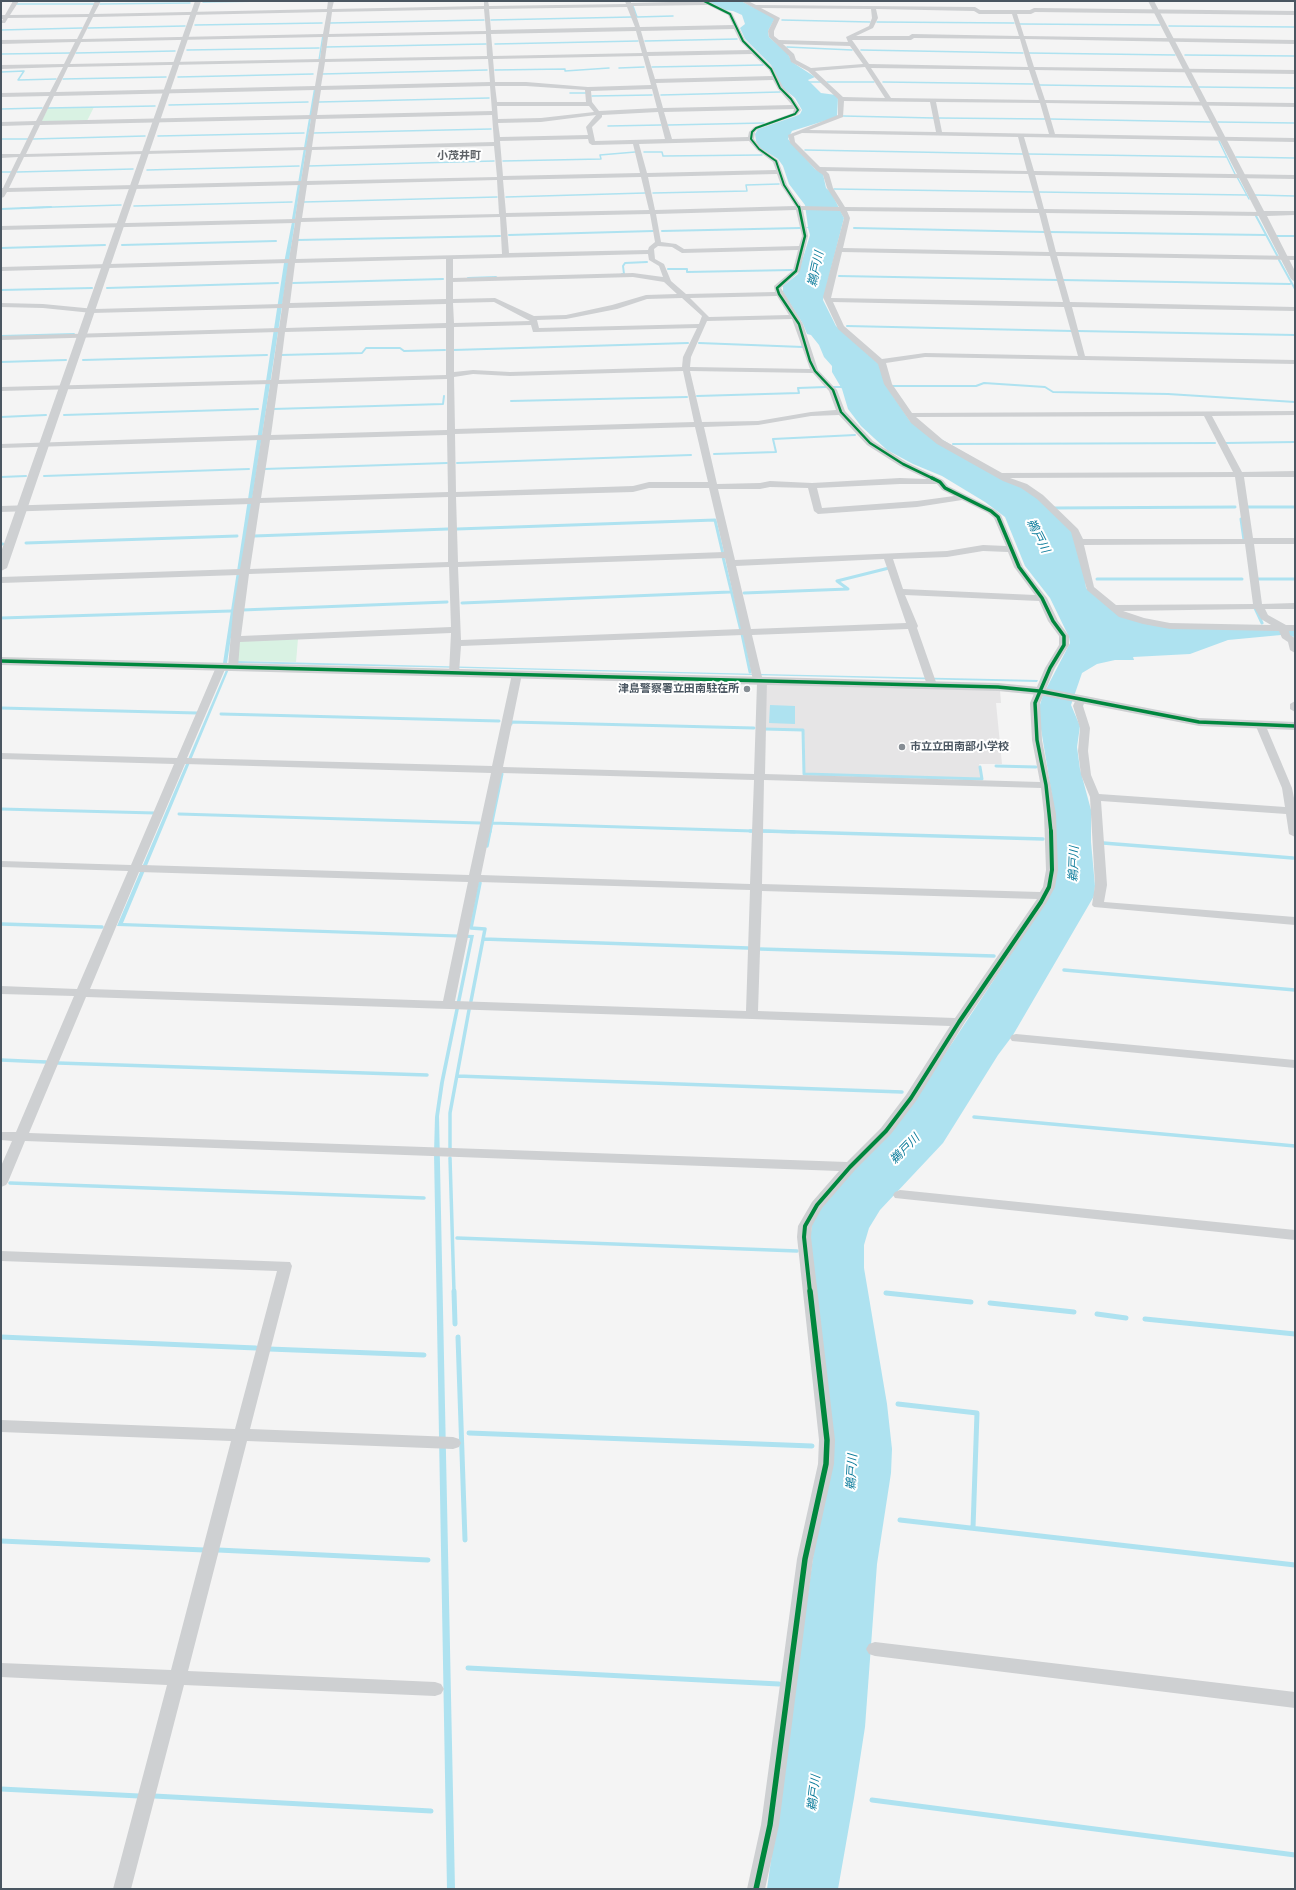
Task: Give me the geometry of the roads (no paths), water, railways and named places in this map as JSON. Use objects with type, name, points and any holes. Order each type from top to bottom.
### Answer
[{"type":"street","points":[[1,25],[3,17],[16,1]]},
{"type":"street","points":[[1,198],[3,190],[80,40],[98,1]]},
{"type":"street","points":[[1,568],[23,509],[121,225],[132,187],[157,121],[198,1]]},
{"type":"street","points":[[1,1182],[82,993],[140,868],[186,762],[227,667],[236,639],[241,572],[288,261],[298,220],[306,149],[311,117],[318,88],[324,35],[331,1]]},
{"type":"street","points":[[486,1],[506,256]]},
{"type":"street","points":[[744,1],[778,19],[771,31],[771,36],[792,55],[793,61],[810,70],[841,98],[1295,105]]},
{"type":"street","points":[[848,38],[871,27],[875,18],[870,1]]},
{"type":"street","points":[[973,1],[975,9]]},
{"type":"street","points":[[1151,1],[1294,277]]},
{"type":"street","points":[[3,17],[487,8],[706,2],[730,14],[743,41],[771,70],[780,88],[791,99],[798,112],[756,128],[752,132],[751,139],[759,149],[776,161],[784,185],[801,208],[805,236],[796,270],[777,288],[779,294],[799,324],[810,361],[815,371],[833,390],[842,412],[865,438],[883,452],[940,482],[945,488],[991,511],[998,517],[1010,549],[1019,567],[1042,598],[1053,620],[1064,636],[1064,645],[1035,703],[1036,740],[1046,785],[1050,814],[1052,870],[1049,887],[959,1022],[911,1098],[886,1130],[850,1167],[810,1216],[805,1226],[804,1237],[827,1440],[826,1464],[805,1559],[770,1825],[756,1889]]},
{"type":"street","points":[[629,4],[638,29],[669,141]]},
{"type":"street","points":[[756,6],[975,9],[979,12],[1030,12],[1034,10],[1295,13]]},
{"type":"street","points":[[1014,12],[1054,136]]},
{"type":"street","points":[[1,42],[736,27]]},
{"type":"street","points":[[848,38],[910,38],[912,36],[1295,42]]},
{"type":"street","points":[[848,38],[889,99]]},
{"type":"street","points":[[778,42],[852,44]]},
{"type":"street","points":[[1,67],[752,52]]},
{"type":"street","points":[[810,70],[867,65],[1295,72]]},
{"type":"street","points":[[1,95],[492,84],[526,84],[588,89],[775,78]]},
{"type":"street","points":[[588,89],[590,104],[600,113]]},
{"type":"street","points":[[841,98],[840,116],[795,132],[791,135],[792,142],[818,169],[826,174],[830,188],[838,198],[847,221],[827,297],[841,327],[880,362],[888,384],[914,421],[940,442],[1000,475],[1024,486],[1040,497],[1049,508],[1069,523],[1080,542],[1090,588],[1122,614],[1133,619],[1162,625],[1284,630],[1295,628]]},
{"type":"street","points":[[933,100],[939,134]]},
{"type":"street","points":[[494,104],[590,104]]},
{"type":"street","points":[[495,121],[541,120],[600,113],[661,110],[796,107]]},
{"type":"street","points":[[1,124],[494,113]]},
{"type":"street","points":[[600,113],[600,118],[589,127],[592,142],[751,139]]},
{"type":"street","points":[[795,132],[1295,140]]},
{"type":"street","points":[[1021,136],[1082,358]]},
{"type":"street","points":[[1,156],[306,149],[591,137]]},
{"type":"street","points":[[636,142],[658,234],[658,243],[651,248],[652,260],[662,264],[667,280],[682,296],[705,315],[704,322],[687,357],[686,369],[758,677],[758,778],[752,1015]]},
{"type":"street","points":[[818,169],[1295,177]]},
{"type":"street","points":[[3,190],[779,172]]},
{"type":"street","points":[[1,228],[801,208],[1261,214],[1295,213]]},
{"type":"street","points":[[656,244],[674,245],[682,251],[802,248]]},
{"type":"street","points":[[839,250],[1295,258]]},
{"type":"street","points":[[1,269],[651,252]]},
{"type":"street","points":[[449,257],[454,630],[456,643],[454,669]]},
{"type":"street","points":[[449,280],[487,277],[633,275],[667,280]]},
{"type":"street","points":[[1,338],[450,325],[579,316],[646,297],[779,294]]},
{"type":"street","points":[[1,305],[44,306],[92,310],[495,300],[534,320]]},
{"type":"street","points":[[828,300],[1295,309]]},
{"type":"street","points":[[534,320],[536,330],[794,317]]},
{"type":"street","points":[[880,362],[925,355],[1295,362]]},
{"type":"street","points":[[1,389],[450,376],[473,372],[510,374],[686,369],[815,371]]},
{"type":"street","points":[[1,446],[763,423],[811,414],[842,412]]},
{"type":"street","points":[[909,415],[1295,413]]},
{"type":"street","points":[[1207,414],[1239,474],[1258,606],[1264,617],[1284,630],[1292,640],[1295,650]]},
{"type":"street","points":[[1000,475],[1295,474]]},
{"type":"street","points":[[1,509],[633,489],[649,485],[760,486],[770,484],[812,486],[900,481],[940,482]]},
{"type":"street","points":[[812,486],[818,511],[917,504],[964,497]]},
{"type":"street","points":[[1080,542],[1295,542]]},
{"type":"street","points":[[1,580],[453,564],[887,556],[947,554],[983,548],[1010,549]]},
{"type":"street","points":[[887,556],[913,626],[931,681]]},
{"type":"street","points":[[900,592],[1042,598]]},
{"type":"street","points":[[1113,608],[1295,606]]},
{"type":"street","points":[[456,643],[913,626]]},
{"type":"street","points":[[236,639],[454,630]]},
{"type":"street","points":[[1,661],[227,667],[454,669],[517,674],[931,681],[1040,691],[1172,718],[1199,722],[1295,726]]},
{"type":"street","points":[[454,1005],[463,936],[517,674]]},
{"type":"street","points":[[1081,699],[1078,706],[1085,728],[1083,751],[1086,775],[1095,797],[1101,885],[1098,905],[1295,922]]},
{"type":"street","points":[[1295,704],[1295,709]]},
{"type":"street","points":[[1260,724],[1287,788],[1293,811],[1295,834]]},
{"type":"street","points":[[1,756],[1046,785]]},
{"type":"street","points":[[1095,797],[1293,811]]},
{"type":"street","points":[[1,864],[1044,896]]},
{"type":"street","points":[[1,990],[959,1022]]},
{"type":"street","points":[[1016,1038],[1295,1064]]},
{"type":"street","points":[[1,1136],[850,1167]]},
{"type":"street","points":[[900,1195],[1295,1235]]},
{"type":"street","points":[[1,1256],[285,1266],[122,1889]]},
{"type":"street","points":[[1,1426],[453,1443]]},
{"type":"street","points":[[875,1649],[1295,1700]]},
{"type":"street","points":[[1,1670],[435,1689]]},
{"type":"water","name":"鵜戸川","points":[[707,1],[741,1],[775,18],[768,31],[769,37],[788,54],[792,62],[815,77],[808,80],[821,93],[836,95],[838,98],[837,117],[792,131],[788,139],[815,169],[823,174],[826,188],[831,192],[844,218],[823,300],[836,326],[879,364],[887,387],[910,421],[1029,490],[1073,531],[1084,570],[1086,588],[1106,605],[1146,624],[1295,630],[1295,637],[1281,635],[1228,640],[1190,654],[1133,657],[1134,660],[1115,660],[1097,664],[1082,673],[1071,705],[1080,726],[1077,747],[1080,769],[1091,810],[1091,842],[1095,886],[1094,896],[1013,1035],[998,1055],[943,1143],[880,1210],[869,1228],[864,1245],[864,1268],[887,1404],[892,1449],[891,1473],[877,1564],[865,1727],[838,1889],[767,1889],[820,1507],[831,1465],[810,1239],[812,1225],[814,1216],[915,1099],[1046,901],[1055,814],[1038,711],[1043,695],[1070,643],[1069,637],[1050,598],[1025,566],[1005,517],[985,502],[942,476],[913,464],[887,450],[861,426],[848,409],[842,389],[832,372],[832,366],[824,357],[819,345],[811,335],[807,334],[803,324],[783,292],[783,286],[798,274],[810,235],[808,228],[805,228],[808,227],[805,205],[789,184],[783,166],[778,159],[760,148],[756,141],[755,134],[758,129],[796,116],[800,114],[802,110],[795,98],[783,88],[771,65],[745,39],[740,28],[745,24],[742,15],[733,11],[724,10]]},
{"type":"water","points":[[314,88],[316,88],[295,219],[292,219]]},
{"type":"water","points":[[292,222],[295,222],[227,663],[223,663],[284,263]]},
{"type":"water","points":[[236,661],[1038,680],[1037,682],[238,663]]},
{"type":"water","points":[[229,669],[123,923],[474,935],[444,1082],[439,1116],[455,1889],[447,1889],[434,1153],[435,1117],[440,1083],[470,938],[117,926],[226,670]]},
{"type":"water","points":[[770,705],[795,706],[795,724],[769,723]]},
{"type":"waterway","points":[[203,2],[267,1]]},
{"type":"waterway","points":[[1022,1],[1067,1]]},
{"type":"waterway","points":[[100,4],[190,3]]},
{"type":"waterway","points":[[16,4],[94,4]]},
{"type":"waterway","points":[[633,6],[637,17],[673,16]]},
{"type":"waterway","points":[[491,20],[632,17]]},
{"type":"waterway","points":[[330,23],[484,20]]},
{"type":"waterway","points":[[782,20],[870,22]]},
{"type":"waterway","points":[[877,22],[1014,23]]},
{"type":"waterway","points":[[195,25],[322,23]]},
{"type":"waterway","points":[[1020,24],[1160,25]]},
{"type":"waterway","points":[[88,28],[185,26]]},
{"type":"waterway","points":[[1169,26],[1295,27]]},
{"type":"waterway","points":[[1,30],[82,28]]},
{"type":"waterway","points":[[319,60],[323,35]]},
{"type":"waterway","points":[[645,41],[737,39]]},
{"type":"waterway","points":[[495,44],[638,41]]},
{"type":"waterway","points":[[325,47],[486,44]]},
{"type":"waterway","points":[[787,47],[852,50]]},
{"type":"waterway","points":[[187,50],[319,48]]},
{"type":"waterway","points":[[861,50],[1023,53]]},
{"type":"waterway","points":[[76,53],[175,51]]},
{"type":"waterway","points":[[1,54],[70,53]]},
{"type":"waterway","points":[[1029,53],[1175,55]]},
{"type":"waterway","points":[[1185,55],[1295,56]]},
{"type":"waterway","points":[[652,67],[763,65]]},
{"type":"waterway","points":[[619,68],[644,67]]},
{"type":"waterway","points":[[495,70],[565,69],[565,71],[609,68]]},
{"type":"waterway","points":[[322,74],[487,70]]},
{"type":"waterway","points":[[1,72],[24,71],[18,80],[56,79]]},
{"type":"waterway","points":[[178,77],[313,74]]},
{"type":"waterway","points":[[63,79],[166,77]]},
{"type":"waterway","points":[[807,82],[822,82]]},
{"type":"waterway","points":[[827,82],[874,82]]},
{"type":"waterway","points":[[883,82],[1033,84]]},
{"type":"waterway","points":[[1039,85],[1192,87]]},
{"type":"waterway","points":[[1199,87],[1295,88]]},
{"type":"waterway","points":[[661,95],[780,92]]},
{"type":"waterway","points":[[570,93],[586,93]]},
{"type":"waterway","points":[[592,96],[652,95]]},
{"type":"waterway","points":[[319,102],[489,98]]},
{"type":"waterway","points":[[169,105],[308,102]]},
{"type":"waterway","points":[[48,108],[155,106]]},
{"type":"waterway","points":[[1,109],[42,108]]},
{"type":"waterway","points":[[843,116],[934,118]]},
{"type":"waterway","points":[[938,118],[1046,119]]},
{"type":"waterway","points":[[1050,119],[1210,122]]},
{"type":"waterway","points":[[1218,122],[1295,123]]},
{"type":"waterway","points":[[668,125],[764,123]]},
{"type":"waterway","points":[[608,126],[661,125]]},
{"type":"waterway","points":[[313,133],[491,129]]},
{"type":"waterway","points":[[158,136],[304,133]]},
{"type":"waterway","points":[[33,139],[145,136]]},
{"type":"waterway","points":[[1,139],[28,139]]},
{"type":"waterway","points":[[1219,141],[1227,157]]},
{"type":"waterway","points":[[805,150],[1023,154]]},
{"type":"waterway","points":[[503,161],[601,159],[600,155],[635,152]]},
{"type":"waterway","points":[[644,152],[662,152],[663,156],[762,155]]},
{"type":"waterway","points":[[1028,154],[1227,157]]},
{"type":"waterway","points":[[1227,157],[1235,174]]},
{"type":"waterway","points":[[1236,157],[1295,158]]},
{"type":"waterway","points":[[308,166],[494,161]]},
{"type":"waterway","points":[[147,170],[299,166]]},
{"type":"waterway","points":[[17,172],[133,169]]},
{"type":"waterway","points":[[1,172],[11,172]]},
{"type":"waterway","points":[[1237,177],[1249,199]]},
{"type":"waterway","points":[[653,193],[747,191],[746,185],[779,184]]},
{"type":"waterway","points":[[834,189],[1034,192]]},
{"type":"waterway","points":[[1039,192],[1246,195]]},
{"type":"waterway","points":[[506,197],[645,193]]},
{"type":"waterway","points":[[1255,195],[1295,196]]},
{"type":"waterway","points":[[304,202],[497,197]]},
{"type":"waterway","points":[[134,206],[292,202]]},
{"type":"waterway","points":[[41,207],[121,205]]},
{"type":"waterway","points":[[1,209],[41,207]]},
{"type":"waterway","points":[[21,208],[41,207]]},
{"type":"waterway","points":[[41,207],[51,207]]},
{"type":"waterway","points":[[1256,216],[1278,257]]},
{"type":"waterway","points":[[662,231],[800,228]]},
{"type":"waterway","points":[[854,228],[1045,232]]},
{"type":"waterway","points":[[509,235],[653,231]]},
{"type":"waterway","points":[[1050,232],[1266,235]]},
{"type":"waterway","points":[[297,240],[500,236]]},
{"type":"waterway","points":[[1277,236],[1295,236]]},
{"type":"waterway","points":[[122,245],[276,241]]},
{"type":"waterway","points":[[1,248],[105,245]]},
{"type":"waterway","points":[[1279,260],[1295,289]]},
{"type":"waterway","points":[[622,274],[624,274],[623,266],[625,263],[647,262]]},
{"type":"waterway","points":[[668,269],[687,269],[687,272],[792,270]]},
{"type":"waterway","points":[[839,276],[1058,280]]},
{"type":"waterway","points":[[468,278],[496,277]]},
{"type":"waterway","points":[[293,283],[443,279]]},
{"type":"waterway","points":[[1062,280],[1290,284]]},
{"type":"waterway","points":[[107,288],[278,283]]},
{"type":"waterway","points":[[1,290],[92,288]]},
{"type":"waterway","points":[[847,326],[1072,331]]},
{"type":"waterway","points":[[1077,331],[1295,335]]},
{"type":"waterway","points":[[1,336],[74,334]]},
{"type":"waterway","points":[[453,350],[688,343]]},
{"type":"waterway","points":[[699,343],[803,347],[802,344]]},
{"type":"waterway","points":[[281,355],[362,353],[366,348],[400,348],[404,351],[445,350]]},
{"type":"waterway","points":[[83,360],[267,355]]},
{"type":"waterway","points":[[1,362],[66,360]]},
{"type":"waterway","points":[[893,386],[976,386],[984,383],[1045,387],[1053,392],[1168,394],[1295,402]]},
{"type":"waterway","points":[[697,396],[799,393],[798,388],[826,387]]},
{"type":"waterway","points":[[833,387],[844,387]]},
{"type":"waterway","points":[[273,409],[443,404],[444,396]]},
{"type":"waterway","points":[[511,401],[687,397]]},
{"type":"waterway","points":[[64,415],[258,409]]},
{"type":"waterway","points":[[1,417],[46,415]]},
{"type":"waterway","points":[[714,454],[776,452],[773,439],[855,435]]},
{"type":"waterway","points":[[1226,443],[1295,442]]},
{"type":"waterway","points":[[953,444],[1215,443]]},
{"type":"waterway","points":[[457,463],[691,455]]},
{"type":"waterway","points":[[264,469],[447,463]]},
{"type":"waterway","points":[[44,476],[249,469]]},
{"type":"waterway","points":[[1,477],[26,476]]},
{"type":"waterway","points":[[1054,508],[1235,507]]},
{"type":"waterway","points":[[1248,507],[1295,507]]},
{"type":"waterway","points":[[1241,519],[1244,540]]},
{"type":"waterway","points":[[457,529],[715,520],[723,554]]},
{"type":"waterway","points":[[254,536],[448,529]]},
{"type":"waterway","points":[[26,543],[237,536]]},
{"type":"waterway","points":[[723,557],[741,631]]},
{"type":"waterway","points":[[744,593],[848,589],[837,581],[889,568]]},
{"type":"waterway","points":[[1097,579],[1242,579]]},
{"type":"waterway","points":[[1257,579],[1295,579]]},
{"type":"waterway","points":[[462,603],[730,592]]},
{"type":"waterway","points":[[242,610],[447,602]]},
{"type":"waterway","points":[[1255,608],[1262,623]]},
{"type":"waterway","points":[[1,618],[231,611]]},
{"type":"waterway","points":[[742,634],[750,672]]},
{"type":"waterway","points":[[1,708],[197,713]]},
{"type":"waterway","points":[[221,714],[499,721]]},
{"type":"waterway","points":[[511,724],[511,722],[754,728]]},
{"type":"waterway","points":[[764,729],[803,730],[804,774],[982,779],[980,767]]},
{"type":"waterway","points":[[996,766],[1036,767]]},
{"type":"waterway","points":[[490,832],[502,774]]},
{"type":"waterway","points":[[1,809],[155,813]]},
{"type":"waterway","points":[[179,814],[480,823]]},
{"type":"waterway","points":[[492,823],[753,831],[750,831]]},
{"type":"waterway","points":[[487,846],[490,831]]},
{"type":"waterway","points":[[795,832],[763,831],[1043,839]]},
{"type":"waterway","points":[[1103,843],[1293,858]]},
{"type":"waterway","points":[[480,883],[471,928],[485,929],[483,939]]},
{"type":"waterway","points":[[1,924],[102,927]]},
{"type":"waterway","points":[[471,1001],[483,939]]},
{"type":"waterway","points":[[483,939],[748,948]]},
{"type":"waterway","points":[[760,949],[994,956]]},
{"type":"waterway","points":[[1064,970],[1295,990]]},
{"type":"waterway","points":[[450,1148],[450,1113],[469,1010]]},
{"type":"waterway","points":[[1,1060],[46,1062]]},
{"type":"waterway","points":[[58,1063],[427,1075]]},
{"type":"waterway","points":[[457,1076],[902,1092]]},
{"type":"waterway","points":[[974,1117],[1295,1146]]},
{"type":"waterway","points":[[450,1158],[454,1292]]},
{"type":"waterway","points":[[10,1183],[424,1198]]},
{"type":"waterway","points":[[457,1238],[797,1251]]},
{"type":"waterway","points":[[454,1291],[455,1324]]},
{"type":"waterway","points":[[886,1293],[971,1302]]},
{"type":"waterway","points":[[990,1303],[1074,1312]]},
{"type":"waterway","points":[[1097,1314],[1126,1318]]},
{"type":"waterway","points":[[1145,1319],[1295,1334]]},
{"type":"waterway","points":[[1,1337],[256,1348]]},
{"type":"waterway","points":[[458,1337],[465,1540]]},
{"type":"waterway","points":[[269,1349],[424,1355]]},
{"type":"waterway","points":[[898,1404],[977,1413],[973,1528]]},
{"type":"waterway","points":[[469,1433],[812,1446]]},
{"type":"waterway","points":[[900,1520],[1295,1565]]},
{"type":"waterway","points":[[1,1541],[204,1550]]},
{"type":"waterway","points":[[218,1550],[428,1560]]},
{"type":"waterway","points":[[468,1668],[779,1684]]},
{"type":"waterway","points":[[1,1789],[139,1796]]},
{"type":"waterway","points":[[154,1796],[431,1811]]},
{"type":"waterway","points":[[872,1800],[1295,1855]]},
{"type":"place","name":"津島警察署立田南駐在所","points":[[747,689]]},
{"type":"place","name":"市立立田南部小学校","points":[[902,747]]},
{"type":"district","name":"小茂井町","points":[[459,156]]}]
